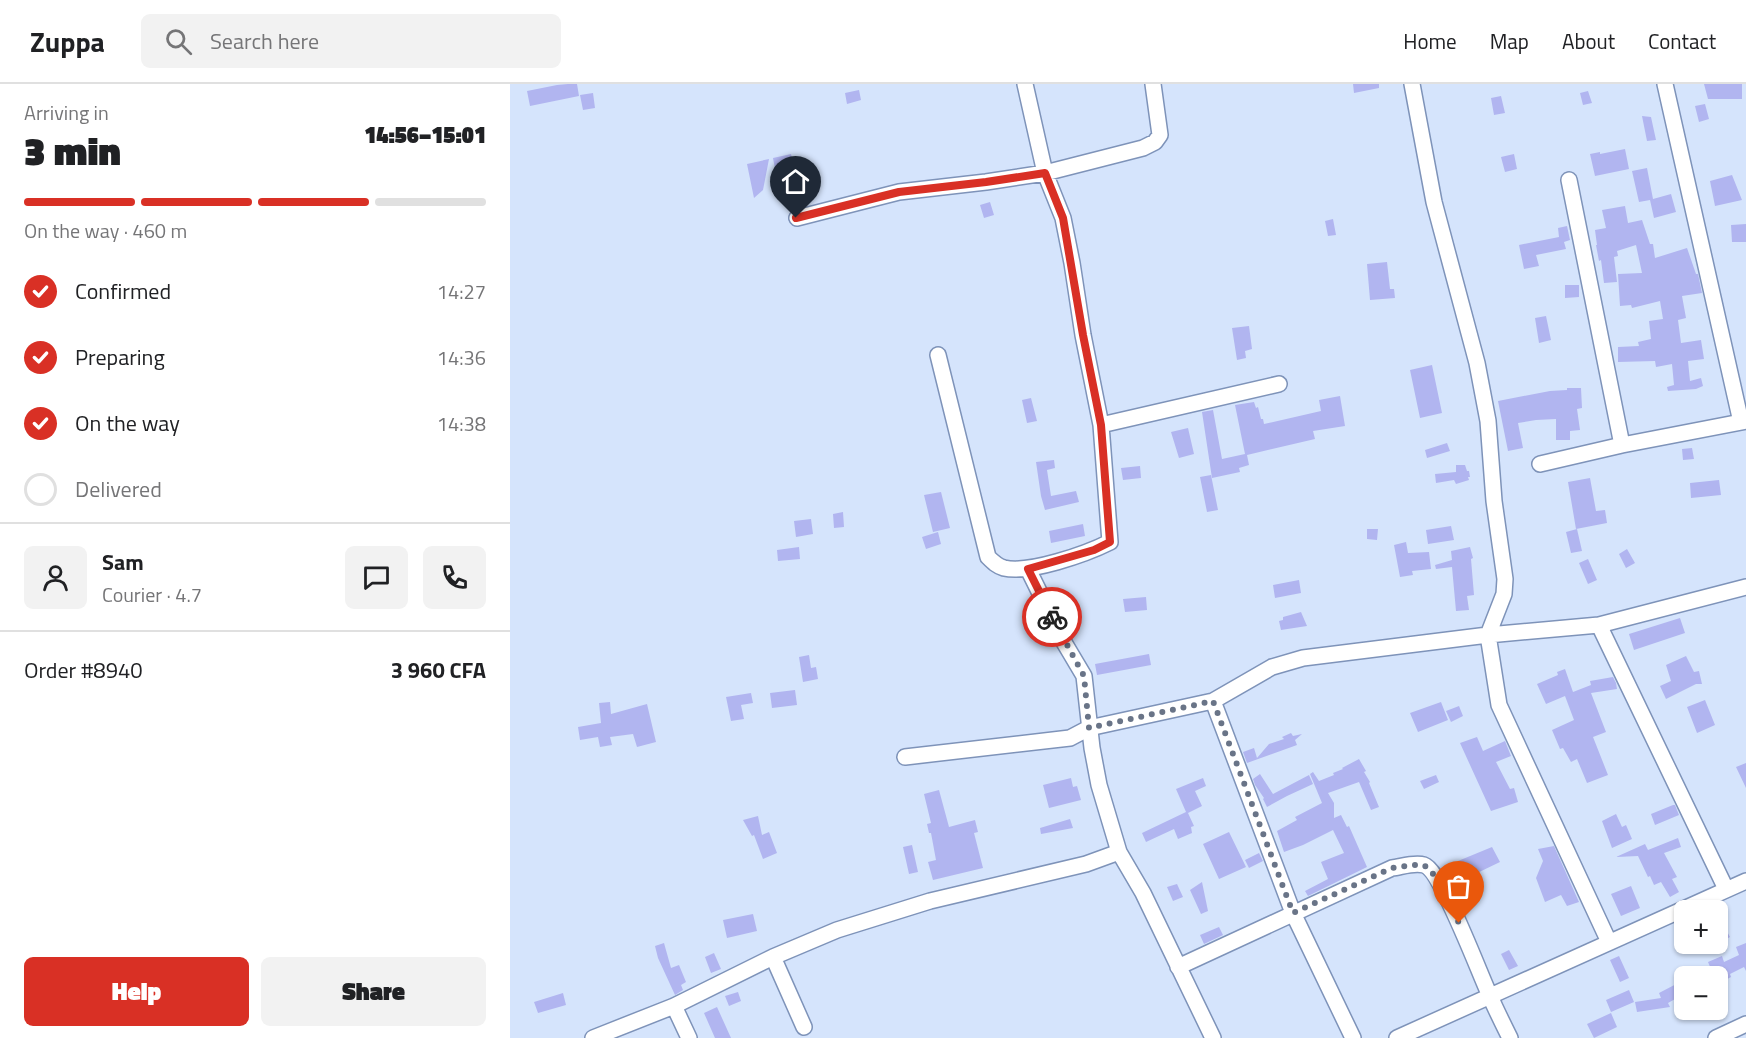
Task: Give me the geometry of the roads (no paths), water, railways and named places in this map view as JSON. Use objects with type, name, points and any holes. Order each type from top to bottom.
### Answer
[{"type":"street","points":[[938,355],[988,557],[995,564],[1004,568],[1028,569],[1094,550],[1110,542],[1101,425],[1063,218],[1045,173],[1025,84]]},
{"type":"street","points":[[796,218],[899,192],[1045,173],[1143,148],[1155,142],[1161,135],[1153,84]]},
{"type":"street","points":[[1412,84],[1434,202],[1477,363],[1488,421],[1494,501],[1505,579],[1504,594],[1488,635],[1499,705],[1609,942]]},
{"type":"street","points":[[1540,464],[1622,445],[1744,422],[1665,84]]},
{"type":"street","points":[[1569,180],[1622,445]]},
{"type":"street","points":[[1101,425],[1279,384]]},
{"type":"street","points":[[1028,569],[1065,644],[1084,676],[1089,728],[1099,785],[1119,852],[1143,893],[1213,1038]]},
{"type":"street","points":[[905,756],[1070,738],[1089,728],[1213,701],[1272,667],[1303,658],[1488,635],[1599,625],[1746,587]]},
{"type":"street","points":[[1599,625],[1726,889]]},
{"type":"street","points":[[1213,701],[1293,913],[1353,1038]]},
{"type":"street","points":[[593,1038],[674,1006],[774,957],[837,930],[930,901],[1086,864],[1119,852]]},
{"type":"street","points":[[1178,967],[1392,868],[1424,865],[1432,872],[1459,923],[1509,1038]]},
{"type":"street","points":[[1397,1038],[1746,881]]},
{"type":"street","points":[[774,957],[804,1027]]},
{"type":"street","points":[[674,1006],[689,1038]]},
{"type":"street","points":[[1716,1038],[1746,1024]]}]
